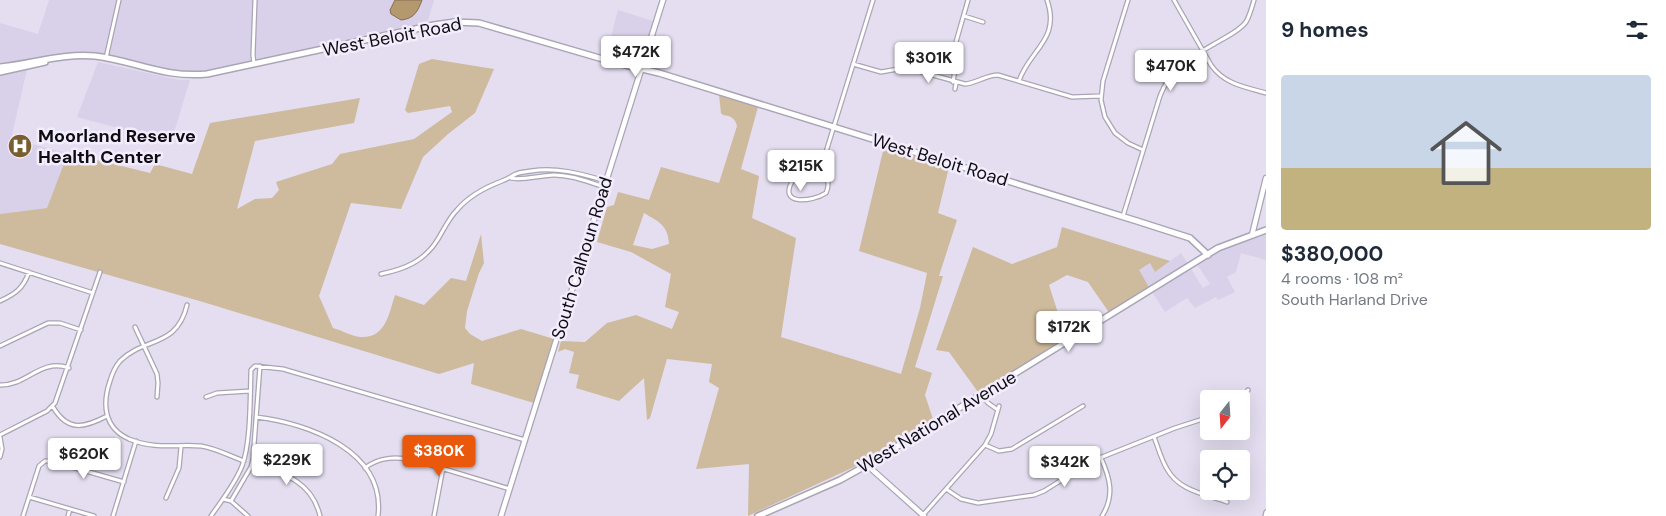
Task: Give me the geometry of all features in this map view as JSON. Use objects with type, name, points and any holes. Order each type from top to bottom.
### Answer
[{"type":"main road","name":"West Beloit Road","points":[[0,67],[32,61],[84,56],[106,58],[157,72],[181,75],[207,74],[434,26],[464,22],[487,25],[641,69],[1123,216],[1184,236],[1194,241],[1208,255]]},
{"type":"main road","name":"West Beloit Road","points":[[0,72],[52,59]]},
{"type":"main road","name":"West National Avenue","points":[[758,516],[840,480],[867,465],[1208,255],[1227,244],[1266,230]]},
{"type":"street","points":[[106,58],[120,0]]},
{"type":"street","points":[[254,64],[256,0]]},
{"type":"street","name":"South Calhoun Road","points":[[501,516],[663,0]]},
{"type":"street","points":[[821,168],[798,176],[793,180],[789,189],[790,195],[794,199],[803,201],[826,192],[829,184],[821,168],[873,0]]},
{"type":"street","points":[[955,89],[955,48],[968,0]]},
{"type":"street","points":[[1019,81],[1024,69],[1047,36],[1050,16],[1047,0]]},
{"type":"street","points":[[1128,0],[1100,96],[1104,113],[1111,128],[1123,140],[1143,150]]},
{"type":"street","points":[[1174,0],[1214,69],[1227,80],[1266,93]]},
{"type":"street","points":[[1123,216],[1166,82],[1180,65],[1233,34],[1243,25],[1254,0]]},
{"type":"street","points":[[964,16],[983,22]]},
{"type":"street","points":[[854,64],[881,72],[904,68],[911,69],[954,82],[968,84],[993,75],[1072,97],[1100,96]]},
{"type":"street","points":[[381,274],[401,270],[414,263],[435,244],[458,208],[475,195],[494,184],[511,178],[515,174],[535,170],[560,170],[606,181]]},
{"type":"street","points":[[535,170],[536,176]]},
{"type":"street","points":[[560,170],[560,175]]},
{"type":"street","points":[[511,178],[516,180],[536,176],[560,175],[604,187]]},
{"type":"street","points":[[1252,235],[1266,178]]},
{"type":"street","points":[[0,263],[93,294]]},
{"type":"street","points":[[0,302],[24,285],[29,272]]},
{"type":"street","points":[[0,457],[2,449],[0,436],[53,407],[58,400],[100,272]]},
{"type":"street","points":[[187,305],[182,321],[175,330],[166,337],[123,359],[114,370],[106,395],[105,406],[107,416],[119,432],[136,441],[160,447],[204,447],[244,461]]},
{"type":"street","points":[[0,346],[48,323],[60,323],[81,330]]},
{"type":"street","points":[[135,327],[158,378],[156,397]]},
{"type":"street","points":[[0,385],[15,383],[49,366],[58,365],[68,368]]},
{"type":"street","points":[[231,501],[252,463],[258,366]]},
{"type":"street","points":[[211,516],[238,476],[244,461],[251,370],[258,366],[283,369],[525,440]]},
{"type":"street","points":[[206,398],[216,393],[250,391]]},
{"type":"street","points":[[867,465],[923,516],[985,445],[991,434],[999,408],[991,405],[981,395]]},
{"type":"street","points":[[985,445],[999,452],[1012,449],[1083,406]]},
{"type":"street","points":[[53,407],[62,420],[77,426],[88,425],[107,416]]},
{"type":"street","points":[[256,417],[290,423],[323,435],[348,450],[365,468],[376,488],[378,516]]},
{"type":"street","points":[[946,489],[961,499],[978,503],[1026,497],[1044,490],[1080,468],[1101,458],[1154,436],[1200,420]]},
{"type":"street","points":[[1154,436],[1165,466],[1177,482],[1194,491],[1227,502]]},
{"type":"street","points":[[113,516],[136,441]]},
{"type":"street","points":[[166,498],[180,468],[180,446]]},
{"type":"street","points":[[365,468],[377,461],[394,458],[415,460],[510,489]]},
{"type":"street","points":[[1101,458],[1110,487],[1108,504],[1102,516]]},
{"type":"street","points":[[23,516],[39,466],[43,462],[51,461],[124,482]]},
{"type":"street","points":[[252,463],[280,473],[304,486],[316,503],[320,516]]},
{"type":"street","points":[[434,516],[443,468]]},
{"type":"street","points":[[29,497],[94,516]]},
{"type":"street","points":[[223,499],[231,501],[248,516]]},
{"type":"street","points":[[68,516],[70,509]]},
{"type":"street","points":[[1265,516],[1266,512]]},
{"type":"shaded area","points":[[49,0],[434,0],[426,27],[194,76],[186,72],[181,75],[106,59],[76,56],[0,69],[0,23],[38,34]]},
{"type":"shaded area","points":[[395,0],[422,0],[415,14],[401,20],[391,14],[390,10]]},
{"type":"shaded area","points":[[618,10],[656,22],[641,69],[605,60]]},
{"type":"shaded area","points":[[432,59],[494,69],[475,113],[423,157],[401,209],[351,203],[319,296],[333,328],[360,337],[369,337],[376,334],[385,323],[395,295],[424,305],[451,278],[466,281],[481,234],[484,263],[467,311],[465,328],[470,334],[482,341],[521,329],[554,339],[534,403],[471,384],[474,363],[439,374],[203,302],[0,244],[0,214],[47,208],[68,153],[150,173],[155,164],[192,174],[210,123],[360,98],[354,123],[255,141],[237,209],[255,199],[272,198],[279,190],[276,182],[332,164],[340,154],[414,139],[452,112],[450,106],[408,113],[405,110],[419,64]]},
{"type":"shaded area","points":[[98,62],[179,80],[190,80],[171,142],[77,117]]},
{"type":"shaded area","name":"Moorland Reserve Health Center","points":[[27,69],[11,139],[68,153],[47,208],[0,214],[0,74]]},
{"type":"shaded area","points":[[719,95],[758,107],[741,169],[759,176],[752,218],[796,238],[781,337],[901,374],[920,308],[927,273],[859,251],[884,147],[949,167],[938,213],[957,220],[939,276],[943,276],[915,367],[932,373],[925,395],[934,422],[854,467],[748,516],[749,464],[696,469],[719,388],[709,382],[712,364],[667,359],[650,418],[647,420],[644,378],[619,401],[576,388],[579,375],[569,373],[574,352],[565,349],[558,352],[561,341],[585,342],[607,323],[636,315],[672,329],[679,312],[665,307],[671,274],[631,252],[597,242],[607,207],[614,205],[618,192],[649,200],[661,167],[719,183],[737,126],[732,118],[721,113]],"holes":[[[644,213],[665,228],[669,244],[652,249],[633,245]]]},
{"type":"shaded area","points":[[1062,227],[1170,261],[1155,272],[1150,263],[1139,270],[1150,289],[1110,314],[1088,282],[1067,275],[1049,285],[1066,338],[978,392],[949,352],[936,350],[973,247],[1012,264],[1057,247]]},
{"type":"shaded area","points":[[1266,230],[1266,260],[1241,253],[1236,272],[1227,277],[1235,292],[1218,300],[1216,297],[1195,308],[1187,298],[1165,312],[1138,270],[1150,263],[1155,272],[1181,253],[1203,288],[1210,284],[1196,263],[1218,248]]},
{"type":"place","name":"Moorland Reserve Health Center","points":[[20,146]]}]
